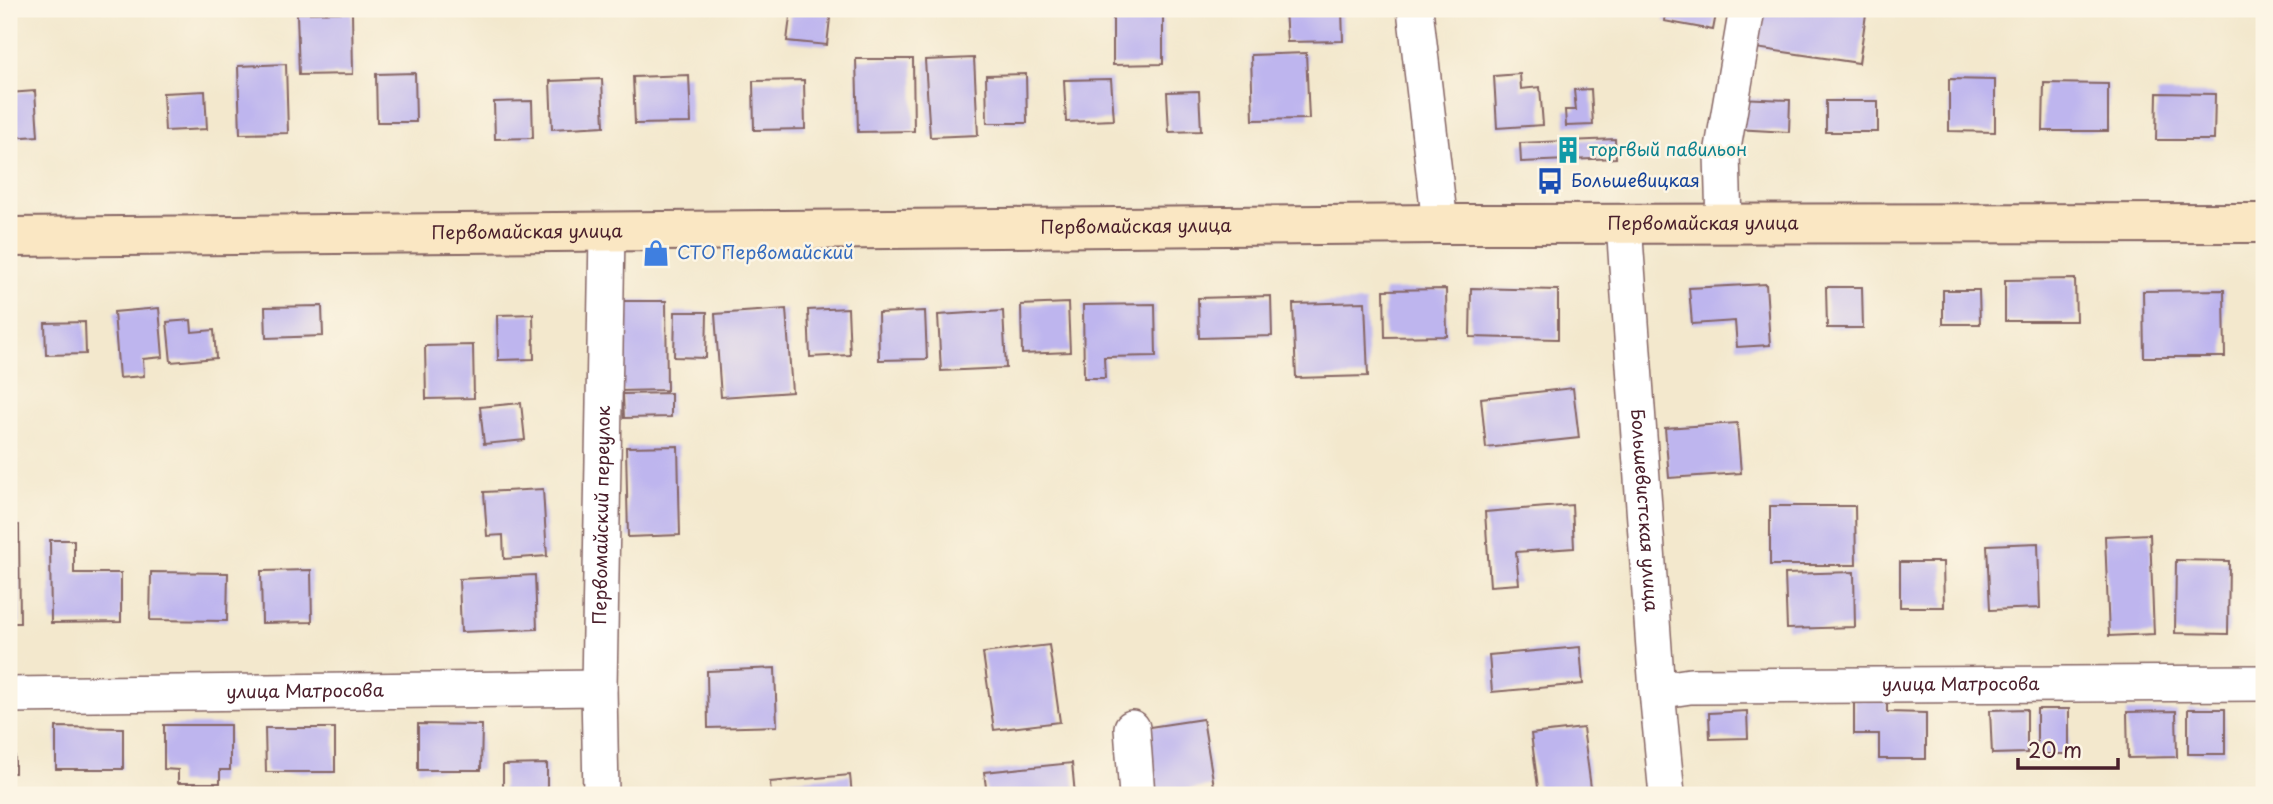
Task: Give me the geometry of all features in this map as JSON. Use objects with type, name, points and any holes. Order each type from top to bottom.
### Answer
[{"type":"main road","name":"Первомайская улица","points":[[9,237],[1440,224],[2264,223]]},
{"type":"street","points":[[1415,9],[1440,224]]},
{"type":"street","points":[[1724,224],[1722,154],[1747,9]]},
{"type":"street","name":"Большевистская улица","points":[[1624,224],[1657,691],[1667,795]]},
{"type":"street","name":"Первомайский переулок","points":[[601,795],[599,688],[607,233]]},
{"type":"street","name":"улица Матросова","points":[[1657,691],[1704,686],[2264,683]]},
{"type":"street","name":"улица Матросова","points":[[9,695],[599,688]]},
{"type":"street","points":[[1132,728],[1137,795]]},
{"type":"building","points":[[791,9],[831,9],[827,45],[787,41]]},
{"type":"building","points":[[1113,9],[1163,9],[1163,64],[1113,65]]},
{"type":"building","points":[[1285,9],[1342,9],[1343,41],[1287,42]]},
{"type":"building","points":[[1666,9],[1717,9],[1713,30],[1664,21]]},
{"type":"building","points":[[1754,9],[1831,9],[1866,14],[1859,63],[1749,47]]},
{"type":"building","points":[[352,12],[353,74],[299,75],[297,13]]},
{"type":"building","points":[[1306,53],[1309,119],[1253,120],[1251,55]]},
{"type":"building","points":[[974,58],[978,135],[930,137],[925,60]]},
{"type":"building","points":[[856,59],[913,59],[914,131],[858,132]]},
{"type":"building","points":[[286,64],[288,133],[240,134],[238,66]]},
{"type":"building","points":[[415,73],[416,122],[377,122],[376,74]]},
{"type":"building","points":[[1026,74],[1027,123],[987,123],[986,75]]},
{"type":"building","points":[[1520,74],[1521,89],[1540,87],[1543,125],[1497,128],[1494,76]]},
{"type":"building","points":[[689,75],[691,123],[635,124],[633,77]]},
{"type":"building","points":[[602,79],[604,126],[552,129],[550,81]]},
{"type":"building","points":[[1111,79],[1114,120],[1066,122],[1064,80]]},
{"type":"building","points":[[1949,79],[1995,80],[1995,132],[1949,131]]},
{"type":"building","points":[[804,80],[805,129],[754,130],[753,81]]},
{"type":"building","points":[[2044,83],[2108,84],[2108,131],[2043,131]]},
{"type":"building","points":[[1591,89],[1593,125],[1566,126],[1565,110],[1576,110],[1574,90]]},
{"type":"building","points":[[35,91],[38,136],[9,138],[9,93]]},
{"type":"building","points":[[205,91],[207,129],[165,131],[163,93]]},
{"type":"building","points":[[1199,91],[1201,131],[1169,132],[1167,92]]},
{"type":"building","points":[[2157,93],[2215,94],[2214,140],[2156,140]]},
{"type":"building","points":[[1737,98],[1790,100],[1789,132],[1736,129]]},
{"type":"building","points":[[532,101],[533,138],[495,139],[494,102]]},
{"type":"building","points":[[1826,101],[1878,101],[1878,132],[1826,132]]},
{"type":"building","name":"торгвый павильон","points":[[1615,139],[1616,158],[1521,162],[1520,143]]},
{"type":"building","points":[[2075,279],[2076,321],[2005,321],[2005,280]]},
{"type":"building","points":[[1766,284],[1770,345],[1737,347],[1735,321],[1692,324],[1689,288]]},
{"type":"building","points":[[1826,287],[1862,287],[1863,328],[1827,328]]},
{"type":"building","points":[[1471,288],[1558,290],[1558,339],[1470,337]]},
{"type":"building","points":[[1446,289],[1447,336],[1385,337],[1384,290]]},
{"type":"building","points":[[1943,290],[1979,290],[1980,324],[1943,324]]},
{"type":"building","points":[[2224,290],[2225,357],[2144,357],[2143,291]]},
{"type":"building","points":[[1271,296],[1272,336],[1199,338],[1198,298]]},
{"type":"building","points":[[618,301],[666,301],[667,390],[619,391]]},
{"type":"building","points":[[1365,302],[1368,376],[1296,378],[1293,304]]},
{"type":"building","points":[[1068,303],[1070,352],[1022,354],[1021,305]]},
{"type":"building","points":[[1155,304],[1156,356],[1104,357],[1105,378],[1084,378],[1083,305]]},
{"type":"building","points":[[322,306],[323,336],[266,338],[265,307]]},
{"type":"building","points":[[159,308],[163,357],[143,359],[144,376],[119,378],[114,312]]},
{"type":"building","points":[[848,308],[850,355],[810,357],[808,310]]},
{"type":"building","points":[[786,309],[792,392],[721,397],[715,314]]},
{"type":"building","points":[[925,311],[927,359],[879,360],[878,313]]},
{"type":"building","points":[[1003,311],[1006,368],[941,371],[938,315]]},
{"type":"building","points":[[675,312],[707,312],[706,358],[674,357]]},
{"type":"building","points":[[533,314],[534,359],[498,360],[497,315]]},
{"type":"building","points":[[191,320],[192,332],[214,330],[216,358],[171,362],[167,322]]},
{"type":"building","points":[[85,322],[86,354],[46,355],[45,323]]},
{"type":"building","points":[[473,345],[474,398],[426,399],[425,346]]},
{"type":"building","points":[[1573,388],[1579,438],[1486,448],[1481,398]]},
{"type":"building","points":[[671,393],[671,417],[624,418],[623,394]]},
{"type":"building","points":[[521,403],[525,440],[484,444],[480,407]]},
{"type":"building","points":[[1737,423],[1741,473],[1669,478],[1665,428]]},
{"type":"building","points":[[678,446],[680,535],[628,537],[626,447]]},
{"type":"building","points":[[543,489],[547,556],[504,559],[503,535],[487,536],[484,492]]},
{"type":"building","points":[[1572,505],[1574,548],[1516,552],[1519,584],[1490,586],[1485,512]]},
{"type":"building","points":[[1770,506],[1855,506],[1856,565],[1770,565]]},
{"type":"building","points":[[9,525],[19,525],[20,623],[9,623]]},
{"type":"building","points":[[2150,534],[2154,634],[2109,636],[2105,536]]},
{"type":"building","points":[[50,540],[74,540],[74,573],[121,573],[121,622],[51,623]]},
{"type":"building","points":[[2038,543],[2040,608],[1990,610],[1987,545]]},
{"type":"building","points":[[2176,560],[2229,561],[2228,634],[2175,633]]},
{"type":"building","points":[[1900,562],[1943,562],[1944,607],[1900,607]]},
{"type":"building","points":[[311,570],[312,622],[262,623],[261,571]]},
{"type":"building","points":[[151,572],[228,573],[227,621],[150,620]]},
{"type":"building","points":[[1854,572],[1855,627],[1787,629],[1785,574]]},
{"type":"building","points":[[535,575],[537,629],[461,632],[459,579]]},
{"type":"building","points":[[1049,645],[1060,722],[994,730],[983,653]]},
{"type":"building","points":[[1580,647],[1583,684],[1492,692],[1489,655]]},
{"type":"building","points":[[775,668],[777,726],[708,728],[707,671]]},
{"type":"building","points":[[1854,697],[1887,698],[1887,712],[1926,713],[1926,759],[1879,759],[1879,734],[1854,734]]},
{"type":"building","points":[[2027,709],[2027,753],[1992,754],[1990,710]]},
{"type":"building","points":[[2037,709],[2069,709],[2069,754],[2037,754]]},
{"type":"building","points":[[2188,709],[2225,709],[2225,754],[2188,754]]},
{"type":"building","points":[[1747,711],[1748,738],[1710,739],[1709,713]]},
{"type":"building","points":[[2176,711],[2177,757],[2128,758],[2127,712]]},
{"type":"building","points":[[1203,719],[1214,786],[1154,795],[1143,728]]},
{"type":"building","points":[[418,724],[482,725],[481,770],[418,770]]},
{"type":"building","points":[[164,725],[230,725],[230,770],[220,770],[220,783],[178,783],[178,770],[164,769]]},
{"type":"building","points":[[56,727],[123,728],[123,769],[56,769]]},
{"type":"building","points":[[9,728],[15,728],[15,773],[9,773]]},
{"type":"building","points":[[265,728],[335,728],[335,772],[266,772]]},
{"type":"building","points":[[1583,728],[1592,795],[1539,795],[1531,734]]},
{"type":"building","points":[[1072,763],[1075,795],[987,795],[984,772]]},
{"type":"building","points":[[547,764],[547,795],[503,795],[503,765]]},
{"type":"building","points":[[850,775],[852,795],[771,795],[770,782]]},
{"type":"place","name":"торгвый павильон","points":[[1568,150]]},
{"type":"place","name":"Большевицкая","points":[[1550,181]]},
{"type":"place","name":"СТО Первомайский","points":[[656,253]]}]
